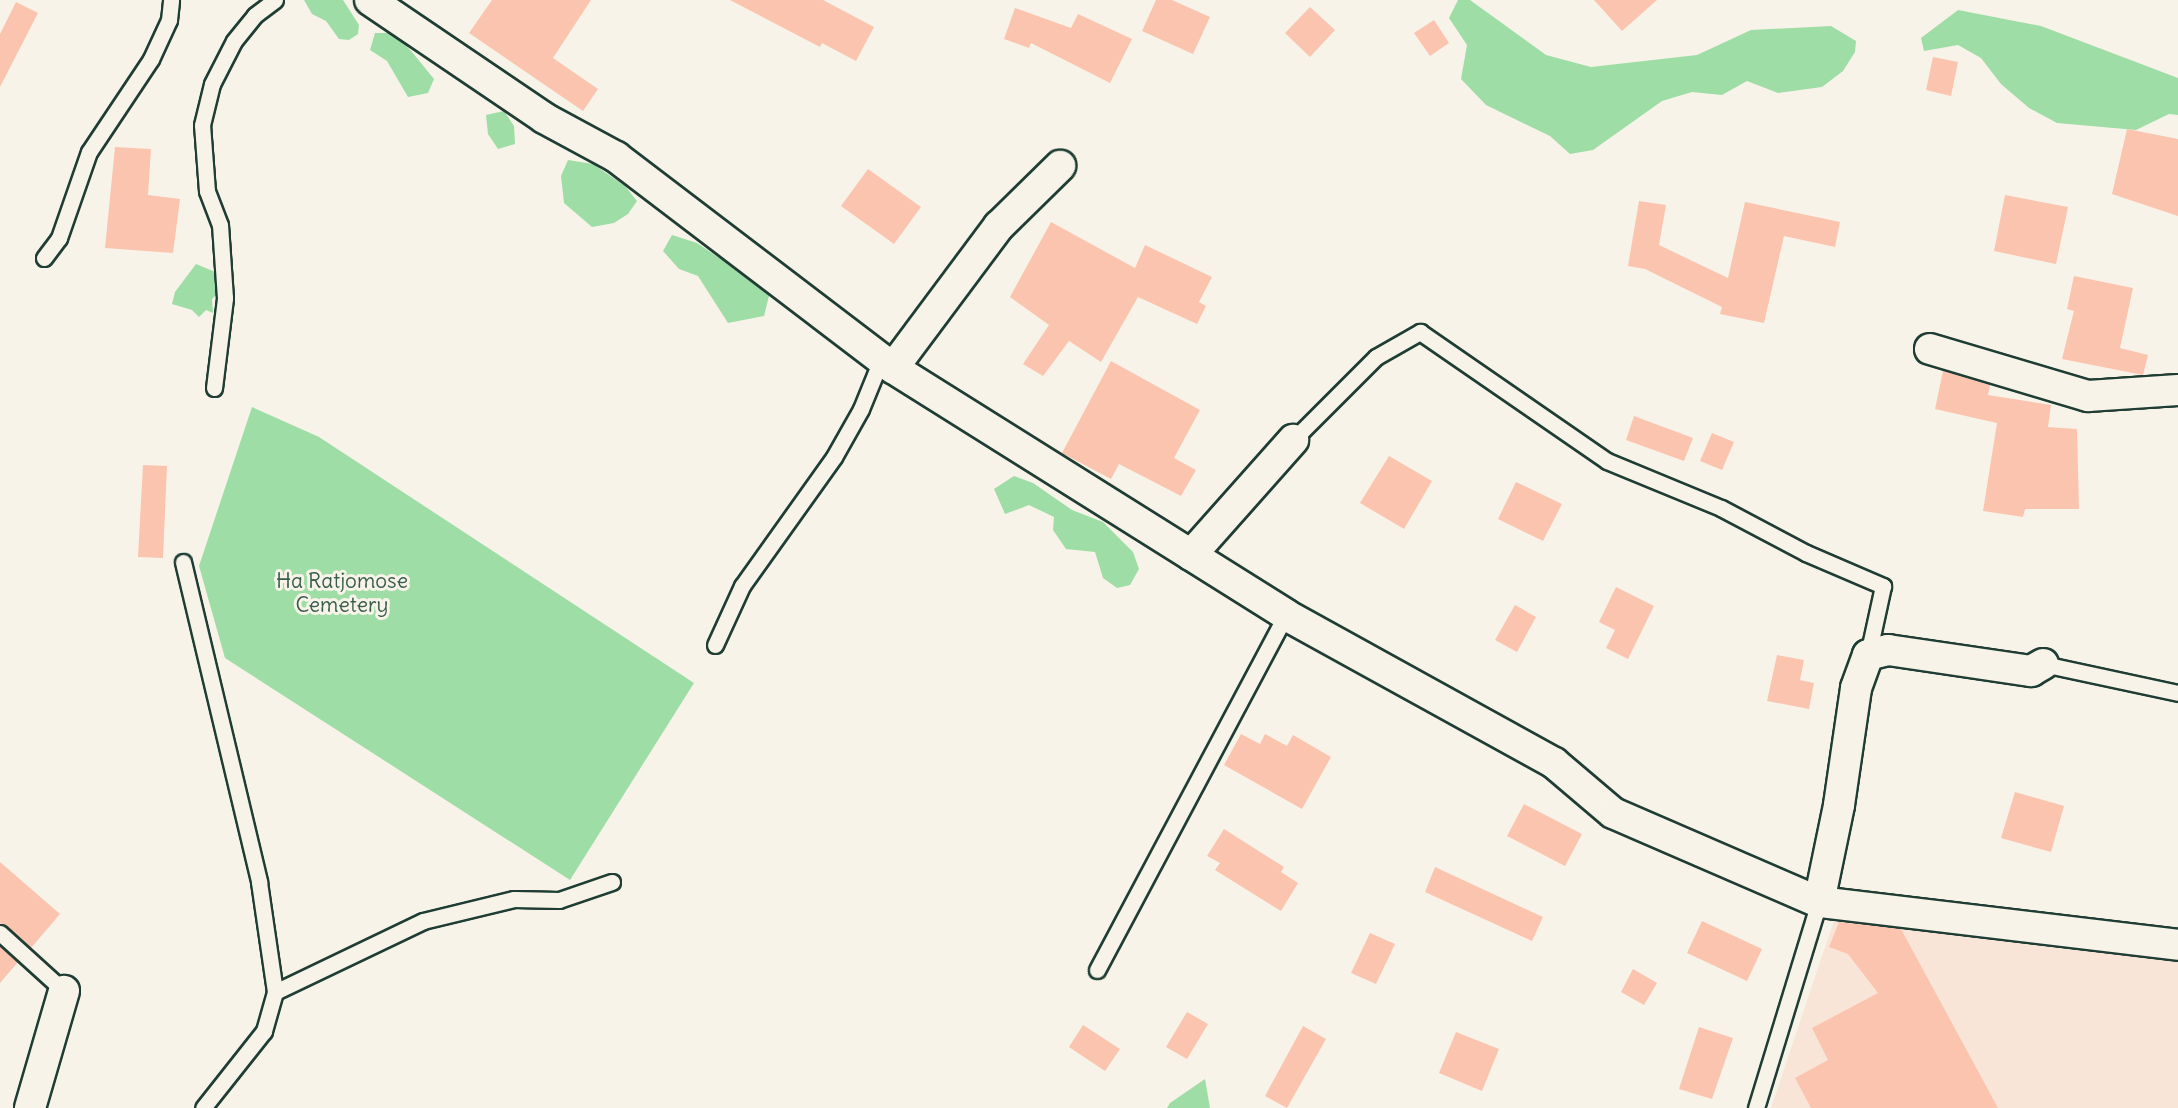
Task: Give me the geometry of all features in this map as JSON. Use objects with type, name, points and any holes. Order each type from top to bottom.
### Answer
[{"type":"street","points":[[370,0],[544,118],[616,158],[887,364],[1286,615],[1554,763],[1612,813],[1819,902],[2178,945]]},
{"type":"street","points":[[887,364],[999,226],[1060,166]]},
{"type":"street","points":[[1930,349],[2088,396],[2178,390]]},
{"type":"street","points":[[1191,555],[1293,440]]},
{"type":"street","points":[[1819,902],[1839,805],[1856,688],[1868,655],[1888,650],[2031,670],[2043,664]]},
{"type":"street","points":[[30,1108],[64,991]]},
{"type":"lane","points":[[44,258],[59,238],[89,152],[151,59],[169,21],[171,0]]},
{"type":"lane","points":[[214,388],[225,298],[220,225],[207,191],[202,125],[212,84],[234,41],[255,15],[275,0]]},
{"type":"lane","points":[[1293,440],[1376,357],[1420,332],[1607,461],[1721,508],[1806,553],[1883,586],[1868,655]]},
{"type":"lane","points":[[715,645],[742,586],[834,457],[887,364]]},
{"type":"lane","points":[[183,562],[259,882],[275,992],[264,1030],[203,1108]]},
{"type":"lane","points":[[1097,969],[1286,615]]},
{"type":"lane","points":[[2043,664],[2178,693]]},
{"type":"lane","points":[[275,992],[423,921],[514,899],[559,900],[612,882]]},
{"type":"lane","points":[[1756,1108],[1819,902]]},
{"type":"lane","points":[[0,933],[64,991]]},
{"type":"shaded area","points":[[1841,900],[2178,953],[2178,1108],[1771,1108]]},
{"type":"green space","points":[[304,0],[343,0],[359,25],[358,34],[349,40],[339,39],[326,21],[312,14]]},
{"type":"green space","points":[[1458,0],[1470,0],[1546,55],[1591,67],[1697,55],[1751,30],[1831,26],[1856,41],[1855,52],[1843,71],[1822,87],[1778,93],[1747,81],[1722,95],[1692,92],[1662,101],[1593,150],[1570,154],[1550,136],[1486,105],[1461,79],[1467,45],[1449,18]]},
{"type":"green space","points":[[1958,10],[2041,26],[2178,78],[2178,115],[2169,114],[2136,130],[2057,123],[2029,108],[2001,84],[1981,58],[1958,45],[1924,51],[1921,38]]},
{"type":"green space","points":[[375,33],[394,33],[412,52],[434,79],[428,93],[408,97],[387,61],[370,50]]},
{"type":"green space","points":[[504,111],[514,126],[515,144],[498,149],[488,134],[486,115]]},
{"type":"green space","points":[[568,160],[593,164],[625,186],[637,201],[628,214],[614,223],[592,227],[564,203],[561,176]]},
{"type":"green space","points":[[672,235],[697,243],[770,292],[764,316],[728,323],[698,276],[679,269],[663,251]]},
{"type":"green space","points":[[196,264],[225,276],[226,286],[212,299],[213,313],[206,310],[199,317],[192,310],[172,304],[175,292]]},
{"type":"green space","name":"Ha Ratjomose Cemetery","points":[[252,407],[319,437],[694,683],[570,880],[225,658],[199,566]]},
{"type":"green space","points":[[1014,476],[1033,483],[1072,510],[1103,522],[1133,552],[1139,569],[1130,585],[1117,588],[1103,578],[1095,552],[1066,549],[1053,530],[1054,517],[1029,505],[1005,514],[994,489]]},
{"type":"green space","points":[[1205,1079],[1210,1108],[1167,1108],[1170,1103]]},
{"type":"building","points":[[492,0],[591,0],[553,58],[598,89],[583,111],[469,33]]},
{"type":"building","points":[[730,0],[823,0],[874,27],[856,61],[822,43],[820,47]]},
{"type":"building","points":[[1156,0],[1172,0],[1210,17],[1193,54],[1142,31]]},
{"type":"building","points":[[1594,0],[1657,0],[1622,31]]},
{"type":"building","points":[[16,2],[38,13],[0,87],[0,34]]},
{"type":"building","points":[[1310,7],[1335,30],[1310,57],[1285,33]]},
{"type":"building","points":[[1015,8],[1071,28],[1078,14],[1132,39],[1110,83],[1031,43],[1029,48],[1004,39]]},
{"type":"building","points":[[1434,20],[1449,43],[1430,56],[1414,33]]},
{"type":"building","points":[[1933,57],[1958,62],[1951,96],[1926,90]]},
{"type":"building","points":[[2127,129],[2178,139],[2178,216],[2112,194]]},
{"type":"building","points":[[115,147],[151,149],[148,195],[180,199],[173,253],[105,248]]},
{"type":"building","points":[[868,169],[921,207],[894,244],[841,206]]},
{"type":"building","points":[[2005,195],[2068,207],[2056,264],[1994,251]]},
{"type":"building","points":[[1639,201],[1666,205],[1659,245],[1728,278],[1745,202],[1840,222],[1835,247],[1784,236],[1764,323],[1720,314],[1722,307],[1645,269],[1628,266]]},
{"type":"building","points":[[1051,222],[1135,268],[1145,245],[1212,277],[1199,302],[1206,306],[1197,324],[1138,297],[1101,362],[1069,341],[1043,376],[1023,364],[1049,325],[1010,297]]},
{"type":"building","points":[[2074,276],[2133,288],[2120,348],[2148,355],[2143,375],[2062,359],[2074,311],[2067,309]]},
{"type":"building","points":[[1111,361],[1200,410],[1174,458],[1196,470],[1181,496],[1119,464],[1111,479],[1062,453]]},
{"type":"building","points":[[1943,371],[1990,385],[1988,395],[2051,405],[2048,427],[2077,429],[2079,509],[2025,509],[2023,517],[1983,511],[1997,423],[1935,409]]},
{"type":"building","points":[[1634,416],[1693,438],[1684,461],[1626,440]]},
{"type":"building","points":[[1712,433],[1734,442],[1722,470],[1700,461]]},
{"type":"building","points":[[1389,456],[1432,481],[1404,529],[1360,503]]},
{"type":"building","points":[[143,465],[167,466],[163,558],[138,557]]},
{"type":"building","points":[[1516,482],[1562,504],[1543,541],[1498,519]]},
{"type":"building","points":[[1616,587],[1654,606],[1628,659],[1606,648],[1615,630],[1599,622]]},
{"type":"building","points":[[1515,605],[1536,617],[1517,652],[1495,640]]},
{"type":"building","points":[[1777,655],[1804,660],[1800,680],[1814,683],[1809,709],[1767,701]]},
{"type":"building","points":[[1241,734],[1260,744],[1265,734],[1287,746],[1293,735],[1331,757],[1302,809],[1224,765]]},
{"type":"building","points":[[2015,792],[2064,806],[2051,852],[2001,838]]},
{"type":"building","points":[[1524,804],[1582,834],[1565,866],[1507,836]]},
{"type":"building","points":[[1224,829],[1284,867],[1281,872],[1298,883],[1281,911],[1215,870],[1220,863],[1207,856]]},
{"type":"building","points":[[0,862],[60,914],[31,948],[0,923]]},
{"type":"building","points":[[1435,867],[1543,917],[1532,941],[1425,892]]},
{"type":"building","points":[[1702,921],[1762,949],[1747,981],[1687,953]]},
{"type":"building","points":[[1839,922],[1901,929],[1998,1108],[1811,1108],[1795,1078],[1828,1060],[1812,1028],[1878,993],[1848,954],[1829,947]]},
{"type":"building","points":[[1370,933],[1395,944],[1376,984],[1351,973]]},
{"type":"building","points":[[0,946],[18,962],[0,983]]},
{"type":"building","points":[[1633,969],[1657,983],[1644,1005],[1621,992]]},
{"type":"building","points":[[1187,1012],[1208,1024],[1187,1059],[1166,1047]]},
{"type":"building","points":[[1083,1025],[1120,1049],[1105,1071],[1069,1047]]},
{"type":"building","points":[[1303,1026],[1326,1039],[1287,1108],[1265,1096]]},
{"type":"building","points":[[1699,1027],[1733,1038],[1712,1099],[1679,1089]]},
{"type":"building","points":[[1456,1032],[1499,1049],[1482,1091],[1439,1073]]}]
